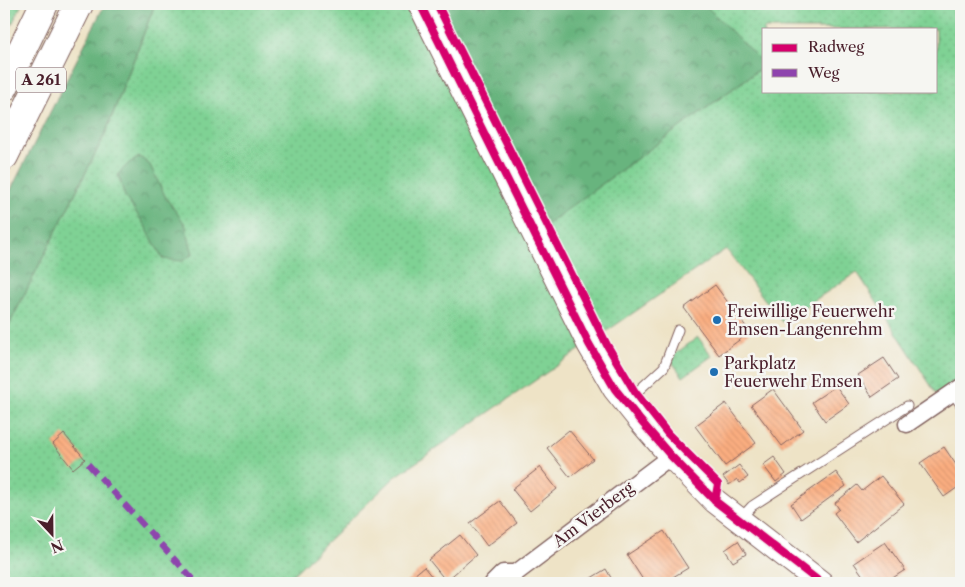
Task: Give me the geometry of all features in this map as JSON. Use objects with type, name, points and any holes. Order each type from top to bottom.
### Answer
[{"type":"highway","name":"A 261","points":[[4,87],[44,4]]},
{"type":"highway","name":"A 261","points":[[4,156],[78,4]]},
{"type":"street","points":[[420,4],[589,344],[616,389],[671,456],[715,501],[822,583]]},
{"type":"street","points":[[906,424],[959,395]]},
{"type":"street","name":"Am Vierberg","points":[[492,583],[504,573],[515,578],[671,456]]},
{"type":"lane","points":[[626,402],[664,367],[678,330]]},
{"type":"lane","points":[[740,520],[752,506],[907,406]]},
{"type":"green space","points":[[4,4],[22,4],[4,40]]},
{"type":"green space","points":[[105,4],[155,4],[106,132],[4,335],[4,203]]},
{"type":"green space","points":[[155,4],[420,4],[535,232],[762,67],[762,92],[938,92],[938,28],[762,28],[762,62],[704,4],[961,4],[961,379],[937,395],[857,272],[782,322],[726,249],[395,477],[284,583],[4,583],[4,335],[106,132]]},
{"type":"green space","points":[[420,4],[704,4],[762,62],[762,67],[535,233]]},
{"type":"green space","points":[[140,157],[150,165],[166,198],[185,224],[193,254],[182,261],[163,259],[144,224],[125,197],[118,174],[129,163]]},
{"type":"green space","points":[[698,337],[712,356],[683,377],[672,362],[675,354]]},
{"type":"building","name":"Freiwillige Feuerwehr Emsen-Langenrehm","points":[[715,285],[750,332],[719,355],[684,308]]},
{"type":"building","points":[[884,358],[898,379],[872,397],[858,375]]},
{"type":"building","points":[[836,386],[849,404],[825,421],[812,402]]},
{"type":"building","points":[[773,389],[803,430],[782,446],[751,405]]},
{"type":"building","points":[[726,403],[756,443],[725,466],[695,426]]},
{"type":"building","points":[[569,430],[593,459],[570,477],[547,448]]},
{"type":"building","points":[[64,434],[85,459],[73,469],[53,444]]},
{"type":"building","points":[[944,447],[961,472],[961,485],[944,497],[920,463]]},
{"type":"building","points":[[774,457],[786,474],[776,482],[763,465]]},
{"type":"building","points":[[739,465],[748,477],[740,483],[737,479],[729,485],[723,477]]},
{"type":"building","points":[[540,467],[557,489],[530,511],[512,489]]},
{"type":"building","points":[[836,472],[846,486],[801,519],[791,504]]},
{"type":"building","points":[[881,476],[904,504],[856,542],[834,513],[839,509],[835,503],[857,485],[862,491]]},
{"type":"building","points":[[500,501],[517,523],[487,546],[470,523]]},
{"type":"building","points":[[664,531],[688,568],[663,583],[645,583],[627,555]]},
{"type":"building","points":[[460,535],[476,555],[446,581],[429,560]]},
{"type":"building","points":[[738,541],[746,554],[733,562],[725,550]]},
{"type":"building","points":[[885,542],[905,570],[885,583],[868,583],[854,563]]},
{"type":"building","points":[[424,567],[437,583],[404,583]]},
{"type":"building","points":[[606,569],[614,583],[583,583]]},
{"type":"marked path","points":[[88,464],[196,583]]},
{"type":"cycle path","points":[[420,4],[589,344],[615,389],[671,456],[715,501],[821,583]]},
{"type":"cycle path","points":[[437,4],[607,345],[635,392],[668,434],[718,484],[715,501]]},
{"type":"place","name":"Freiwillige Feuerwehr Emsen-Langenrehm","points":[[717,320]]},
{"type":"place","name":"Parkplatz Feuerwehr Emsen","points":[[714,372]]}]
